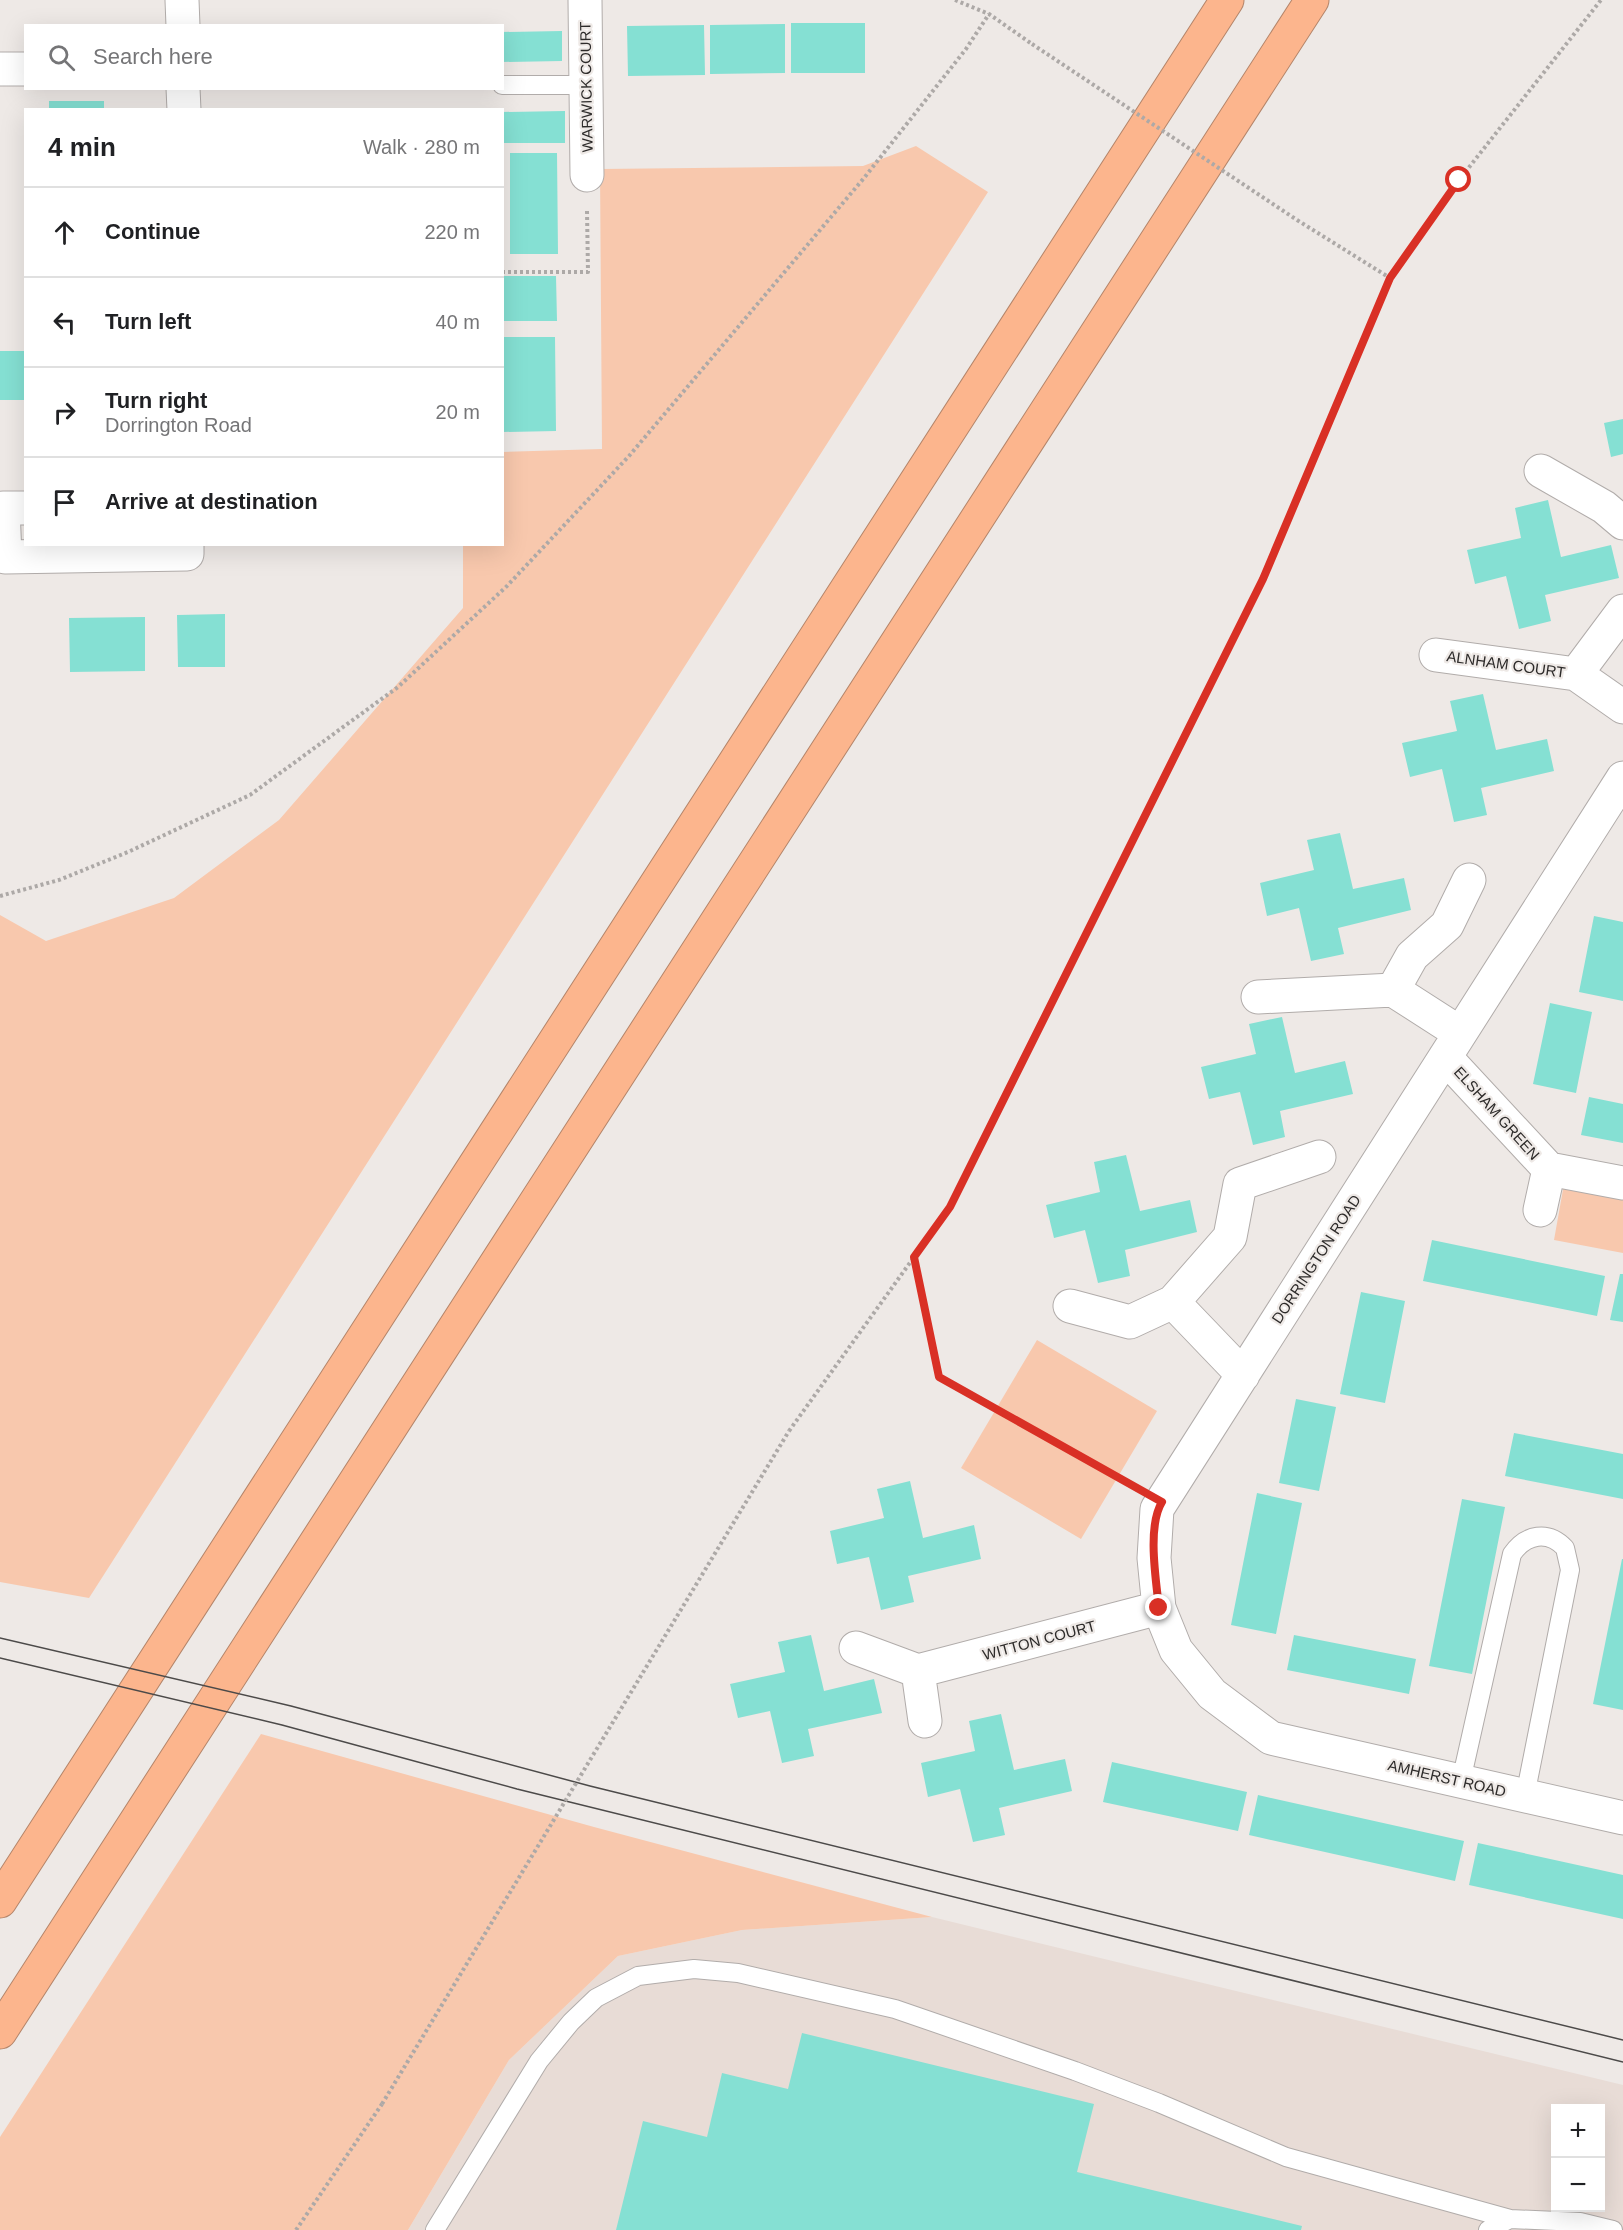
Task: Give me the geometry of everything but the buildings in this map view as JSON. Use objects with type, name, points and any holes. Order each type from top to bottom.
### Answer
[{"type":"highway","points":[[0,1901],[1227,0]]},
{"type":"highway","points":[[0,2032],[1312,0]]},
{"type":"street","points":[[182,0],[183,24]]},
{"type":"street","name":"WARWICK COURT","points":[[585,0],[587,175]]},
{"type":"street","points":[[0,69],[24,69]]},
{"type":"street","points":[[183,90],[184,108]]},
{"type":"street","points":[[1541,471],[1604,507],[1623,523]]},
{"type":"street","points":[[24,508],[3,508],[2,557],[187,554],[187,546]]},
{"type":"street","name":"ALNHAM COURT","points":[[1576,674],[1623,611]]},
{"type":"street","name":"ALNHAM COURT","points":[[1436,654],[1576,674],[1623,707]]},
{"type":"street","name":"DORRINGTON ROAD","points":[[1271,1738],[1212,1694],[1176,1650],[1159,1608],[1154,1558],[1157,1509],[1623,778]]},
{"type":"street","points":[[1258,997],[1393,990],[1412,956],[1447,925],[1469,880]]},
{"type":"street","name":"ELSHAM GREEN","points":[[1393,990],[1453,1045],[1549,1170],[1623,1183]]},
{"type":"street","points":[[1070,1306],[1130,1322],[1173,1302],[1230,1237],[1240,1184],[1319,1157]]},
{"type":"street","name":"ELSHAM GREEN","points":[[1540,1210],[1549,1170]]},
{"type":"street","points":[[1173,1302],[1243,1375]]},
{"type":"street","name":"WITTON COURT","points":[[918,1671],[1159,1608]]},
{"type":"street","points":[[855,1648],[918,1671],[925,1720]]},
{"type":"street","name":"AMHERST ROAD","points":[[1271,1738],[1623,1818]]},
{"type":"lane","points":[[504,85],[586,85]]},
{"type":"lane","points":[[1461,1781],[1512,1554],[1526,1538],[1541,1536],[1551,1538],[1565,1548],[1570,1570],[1525,1796]]},
{"type":"lane","points":[[435,2230],[539,2061],[571,2022],[596,1998],[638,1976],[694,1969],[738,1973],[895,2009],[1075,2070],[1160,2103],[1286,2157],[1510,2219],[1580,2222],[1613,2230]]},
{"type":"lane","points":[[1488,2230],[1510,2219]]},
{"type":"path","points":[[955,0],[989,14],[1297,220],[1390,278]]},
{"type":"path","points":[[296,2230],[381,2104],[789,1431],[950,1207],[1263,579],[1390,278],[1459,180],[1601,0]]},
{"type":"path","points":[[0,896],[79,872],[250,795],[398,687],[507,586],[629,456],[864,178],[966,49],[989,14]]},
{"type":"path","points":[[504,272],[588,272],[587,175]]},
{"type":"path","points":[[914,1257],[939,1377],[1162,1502]]},
{"type":"shaded area","points":[[916,146],[988,192],[89,1598],[0,1582],[0,915],[46,941],[174,898],[279,820],[463,608],[463,546],[504,546],[504,452],[602,449],[600,169],[863,166]]},
{"type":"shaded area","points":[[1564,1184],[1623,1196],[1623,1253],[1554,1240]]},
{"type":"shaded area","points":[[1037,1340],[1157,1411],[1081,1539],[961,1468]]},
{"type":"shaded area","points":[[261,1734],[594,1827],[932,1917],[742,1930],[618,1956],[509,2060],[408,2230],[0,2230],[0,2137]]},
{"type":"shaded area","points":[[932,1917],[1623,2085],[1623,2230],[408,2230],[509,2060],[618,1956],[742,1930]]},
{"type":"tram line","points":[[0,1638],[291,1706],[590,1786],[1623,2040]]},
{"type":"tram line","points":[[0,1658],[282,1725],[517,1789],[1623,2062]]},
{"type":"route","points":[[1159,1608],[1154,1558],[1157,1509],[1162,1502],[939,1377],[914,1257],[950,1207],[1263,579],[1390,278],[1459,180]]}]
